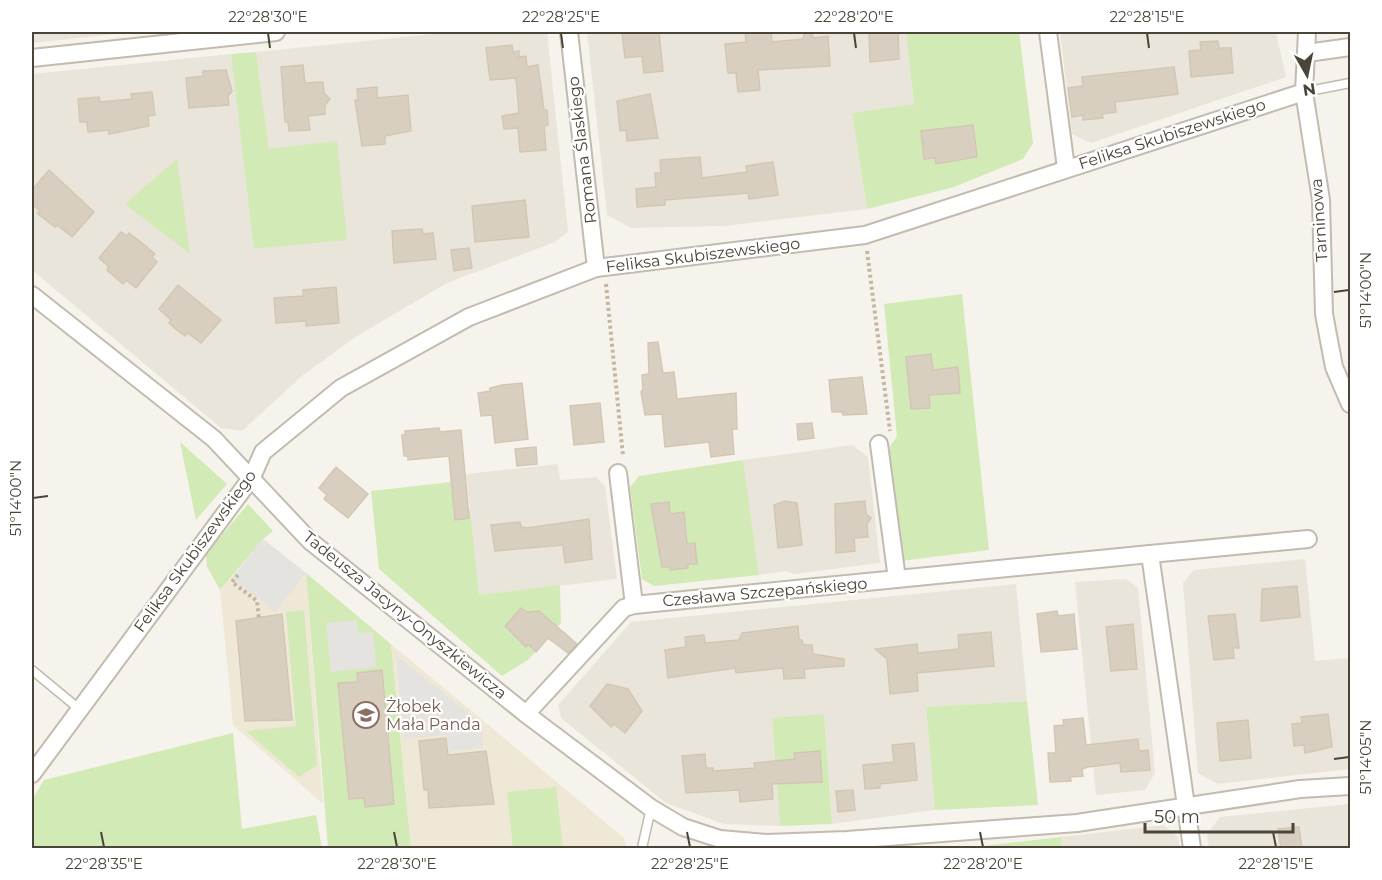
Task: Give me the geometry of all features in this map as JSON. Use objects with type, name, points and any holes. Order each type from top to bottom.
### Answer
[{"type":"street","points":[[32,58],[276,32]]},
{"type":"street","name":"Romana Ślaskiego","points":[[569,32],[596,268]]},
{"type":"street","points":[[1048,32],[1066,168]]},
{"type":"street","name":"Tarninowa","points":[[1307,32],[1304,92],[1321,200],[1324,314],[1334,367],[1350,404]]},
{"type":"street","points":[[1307,53],[1350,47]]},
{"type":"street","name":"Feliksa Skubiszewskiego","points":[[32,774],[78,708],[252,477],[263,452],[341,388],[469,317],[596,268],[865,234],[1304,92]]},
{"type":"street","name":"Tadeusza Jacyny-Onyszkiewicza","points":[[32,295],[214,439],[310,541],[526,714],[651,808],[683,826],[720,839],[767,843],[847,844],[1077,823],[1300,789],[1350,786]]},
{"type":"street","points":[[879,444],[897,579]]},
{"type":"street","points":[[526,714],[624,608],[634,604],[618,473]]},
{"type":"street","name":"Czesława Szczepańskiego","points":[[634,604],[1308,539]]},
{"type":"street","points":[[1150,554],[1192,849]]},
{"type":"lane","name":"Feliksa Skubiszewskiego","points":[[1304,92],[1350,83]]},
{"type":"lane","points":[[32,670],[78,708]]},
{"type":"lane","points":[[642,849],[651,808]]},
{"type":"path","points":[[865,234],[890,435],[879,444]]},
{"type":"path","points":[[596,268],[605,284],[607,295],[624,463],[618,473]]},
{"type":"path","points":[[238,575],[232,582],[257,601],[258,619]]},
{"type":"shaded area","points":[[32,32],[134,32],[32,43]]},
{"type":"shaded area","points":[[454,32],[547,32],[568,232],[555,242],[447,283],[357,336],[303,375],[242,431],[221,428],[32,270],[32,74],[231,54],[255,249],[347,239],[269,149],[256,52]]},
{"type":"shaded area","points":[[587,32],[906,32],[914,104],[852,113],[867,209],[725,226],[631,228],[607,215]]},
{"type":"shaded area","points":[[1060,32],[1276,32],[1286,77],[1091,143],[1072,134]]},
{"type":"shaded area","points":[[852,445],[868,457],[880,563],[794,574],[786,571],[759,575],[743,460]]},
{"type":"shaded area","points":[[558,464],[560,480],[596,477],[605,486],[617,579],[479,595],[466,474]]},
{"type":"shaded area","points":[[263,539],[306,573],[323,804],[233,725],[220,590]]},
{"type":"shaded area","points":[[263,539],[306,573],[275,612],[232,578]]},
{"type":"shaded area","points":[[1305,559],[1315,661],[1350,658],[1350,769],[1218,784],[1198,773],[1183,583],[1194,570]]},
{"type":"shaded area","points":[[1126,579],[1138,588],[1155,773],[1145,790],[1096,795],[1075,582]]},
{"type":"shaded area","points":[[1016,584],[1027,701],[926,707],[935,810],[832,824],[824,714],[772,719],[780,826],[724,824],[666,803],[561,718],[558,705],[631,622]]},
{"type":"shaded area","points":[[357,620],[358,633],[373,632],[376,667],[331,672],[326,623]]},
{"type":"shaded area","points":[[391,644],[624,838],[626,848],[411,848]]},
{"type":"shaded area","points":[[396,655],[482,724],[483,748],[449,751],[447,735],[404,739]]},
{"type":"shaded area","points":[[1350,804],[1350,848],[1209,848],[1207,834],[1220,817]]},
{"type":"shaded area","points":[[1163,825],[1178,837],[1180,848],[1062,848],[1061,837]]},
{"type":"green space","points":[[906,32],[1019,32],[1033,143],[1023,159],[954,187],[867,209],[852,113],[914,104]]},
{"type":"green space","points":[[256,52],[269,149],[337,141],[347,240],[254,249],[231,54]]},
{"type":"green space","points":[[177,159],[190,254],[125,204]]},
{"type":"green space","points":[[962,294],[989,550],[901,561],[889,448],[897,436],[884,304]]},
{"type":"green space","points":[[180,442],[227,484],[196,520]]},
{"type":"green space","points":[[743,460],[759,575],[654,586],[642,579],[630,487],[639,476]]},
{"type":"green space","points":[[451,482],[454,511],[470,510],[479,595],[560,585],[561,623],[528,660],[502,676],[379,569],[371,491]]},
{"type":"green space","points":[[248,504],[273,531],[263,539],[220,590],[207,567],[206,554]]},
{"type":"green space","points":[[306,573],[391,644],[411,848],[328,848]]},
{"type":"green space","points":[[304,610],[317,765],[299,777],[246,731],[296,726],[286,612]]},
{"type":"green space","points":[[1027,701],[1038,805],[935,810],[926,707]]},
{"type":"green space","points":[[824,714],[832,824],[780,826],[772,718]]},
{"type":"green space","points":[[233,733],[242,829],[316,815],[322,848],[32,848],[32,800],[44,780]]},
{"type":"green space","points":[[556,787],[563,848],[513,848],[507,792]]},
{"type":"green space","points":[[1061,837],[1062,848],[965,848]]},
{"type":"building","points":[[622,32],[659,32],[663,71],[644,73],[642,56],[625,58]]},
{"type":"building","points":[[745,32],[771,32],[772,42],[803,39],[805,32],[810,32],[814,38],[828,36],[830,66],[758,70],[760,90],[738,92],[736,73],[728,73],[725,44],[746,42]]},
{"type":"building","points":[[869,32],[898,32],[899,59],[870,62]]},
{"type":"building","points":[[1218,41],[1219,48],[1231,48],[1233,73],[1191,77],[1189,51],[1201,50],[1200,42]]},
{"type":"building","points":[[512,45],[513,52],[519,51],[519,57],[526,56],[527,67],[538,65],[544,110],[547,110],[548,125],[544,126],[546,150],[520,152],[518,128],[504,129],[502,116],[519,113],[516,78],[490,80],[486,48]]},
{"type":"building","points":[[303,65],[305,83],[323,82],[324,93],[330,99],[325,105],[325,114],[308,116],[310,130],[289,131],[288,122],[285,122],[281,67]]},
{"type":"building","points":[[1174,67],[1178,94],[1115,102],[1116,112],[1102,114],[1103,118],[1083,120],[1083,115],[1072,117],[1068,88],[1083,86],[1082,77]]},
{"type":"building","points":[[226,70],[232,91],[228,96],[229,105],[189,108],[186,78],[203,76],[203,71]]},
{"type":"building","points":[[377,87],[377,98],[408,95],[411,131],[385,136],[385,144],[362,146],[355,100],[358,100],[357,89]]},
{"type":"building","points":[[152,92],[155,115],[148,116],[149,126],[109,134],[109,130],[88,132],[87,122],[80,122],[78,99],[99,97],[100,102],[132,99],[131,94]]},
{"type":"building","points":[[650,94],[658,138],[627,141],[626,130],[620,131],[617,101]]},
{"type":"building","points":[[973,125],[977,157],[936,164],[935,158],[924,159],[921,131]]},
{"type":"building","points":[[700,157],[702,178],[747,172],[746,166],[773,162],[778,195],[749,199],[748,193],[665,200],[665,205],[637,207],[636,189],[656,187],[655,173],[661,173],[660,160]]},
{"type":"building","points":[[49,170],[94,212],[72,237],[37,213],[40,211],[32,204],[32,190]]},
{"type":"building","points":[[525,200],[529,237],[475,242],[472,206]]},
{"type":"building","points":[[422,229],[423,234],[433,233],[436,259],[394,263],[392,231]]},
{"type":"building","points":[[121,232],[127,236],[129,233],[155,254],[152,257],[157,262],[136,288],[126,280],[123,284],[107,270],[109,267],[99,258]]},
{"type":"building","points":[[469,248],[472,268],[454,271],[451,250]]},
{"type":"building","points":[[178,285],[221,320],[201,343],[188,333],[185,336],[177,330],[169,323],[171,320],[159,309]]},
{"type":"building","points":[[336,287],[339,323],[306,326],[306,321],[276,323],[274,298],[303,296],[303,290]]},
{"type":"building","points":[[658,342],[663,373],[674,372],[677,399],[736,393],[737,429],[732,429],[734,454],[711,457],[709,442],[665,447],[662,414],[645,415],[641,392],[643,389],[642,375],[649,374],[648,343]]},
{"type":"building","points":[[931,354],[933,370],[958,367],[960,393],[929,395],[930,408],[911,409],[906,357]]},
{"type":"building","points":[[862,377],[867,414],[843,415],[842,412],[832,412],[829,380]]},
{"type":"building","points":[[522,383],[528,439],[495,443],[492,415],[481,416],[478,393],[490,391],[490,388],[502,385]]},
{"type":"building","points":[[600,403],[604,442],[574,445],[570,406]]},
{"type":"building","points":[[812,423],[814,438],[798,440],[797,424]]},
{"type":"building","points":[[439,428],[440,432],[461,430],[469,518],[455,520],[449,456],[408,460],[408,456],[404,456],[402,435],[405,435],[405,431]]},
{"type":"building","points":[[536,447],[537,464],[517,466],[515,449]]},
{"type":"building","points":[[336,467],[368,494],[348,518],[324,499],[327,495],[319,488]]},
{"type":"building","points":[[785,501],[797,503],[802,545],[778,548],[774,505]]},
{"type":"building","points":[[865,501],[866,514],[871,518],[867,524],[868,537],[854,538],[855,551],[836,553],[835,504]]},
{"type":"building","points":[[669,502],[670,514],[684,512],[687,544],[695,543],[697,564],[688,564],[688,568],[670,570],[670,567],[662,567],[651,504]]},
{"type":"building","points":[[589,519],[592,559],[565,563],[563,545],[495,551],[491,525],[520,522],[521,527],[527,528]]},
{"type":"building","points":[[1297,586],[1300,617],[1261,621],[1262,589]]},
{"type":"building","points":[[521,608],[527,612],[539,611],[577,644],[568,653],[548,638],[536,652],[528,644],[526,647],[505,626]]},
{"type":"building","points":[[1057,611],[1058,616],[1074,614],[1077,649],[1041,652],[1037,614]]},
{"type":"building","points":[[282,614],[292,720],[245,721],[236,621]]},
{"type":"building","points":[[1235,614],[1239,648],[1233,648],[1234,658],[1214,660],[1208,616]]},
{"type":"building","points":[[1133,624],[1137,669],[1111,671],[1106,627]]},
{"type":"building","points":[[798,626],[799,640],[802,640],[803,645],[812,645],[813,654],[844,659],[844,666],[804,669],[805,678],[784,679],[783,668],[736,673],[735,668],[668,678],[665,650],[686,647],[685,637],[704,635],[705,643],[739,640],[742,633]]},
{"type":"building","points":[[991,632],[994,666],[917,673],[918,691],[890,694],[887,659],[875,649],[917,644],[918,653],[959,649],[958,635]]},
{"type":"building","points":[[382,670],[394,804],[365,807],[364,798],[349,799],[338,683],[358,682],[357,673]]},
{"type":"building","points":[[607,684],[628,689],[642,711],[625,733],[614,724],[611,727],[590,706]]},
{"type":"building","points":[[1328,714],[1332,747],[1305,753],[1304,745],[1294,746],[1292,724],[1302,723],[1301,717]]},
{"type":"building","points":[[1083,718],[1086,745],[1138,739],[1139,751],[1148,750],[1150,770],[1121,772],[1120,763],[1082,769],[1083,776],[1070,777],[1071,781],[1050,782],[1048,753],[1056,753],[1054,726],[1064,725],[1063,720]]},
{"type":"building","points":[[1248,720],[1251,758],[1220,761],[1217,723]]},
{"type":"building","points":[[446,738],[448,755],[486,751],[494,804],[429,808],[428,790],[424,790],[419,741]]},
{"type":"building","points":[[914,743],[917,780],[880,784],[880,788],[865,789],[863,765],[894,762],[892,745]]},
{"type":"building","points":[[820,751],[822,782],[772,784],[773,799],[740,802],[739,790],[686,793],[682,756],[705,754],[706,768],[713,768],[713,771],[755,768],[754,763],[795,759],[794,753]]},
{"type":"building","points":[[853,790],[855,810],[838,812],[836,791]]},
{"type":"building","points":[[1299,827],[1302,849],[1281,849],[1278,829]]},
{"type":"place","name":"Żłobek Mała Panda","points":[[366,715]]}]
